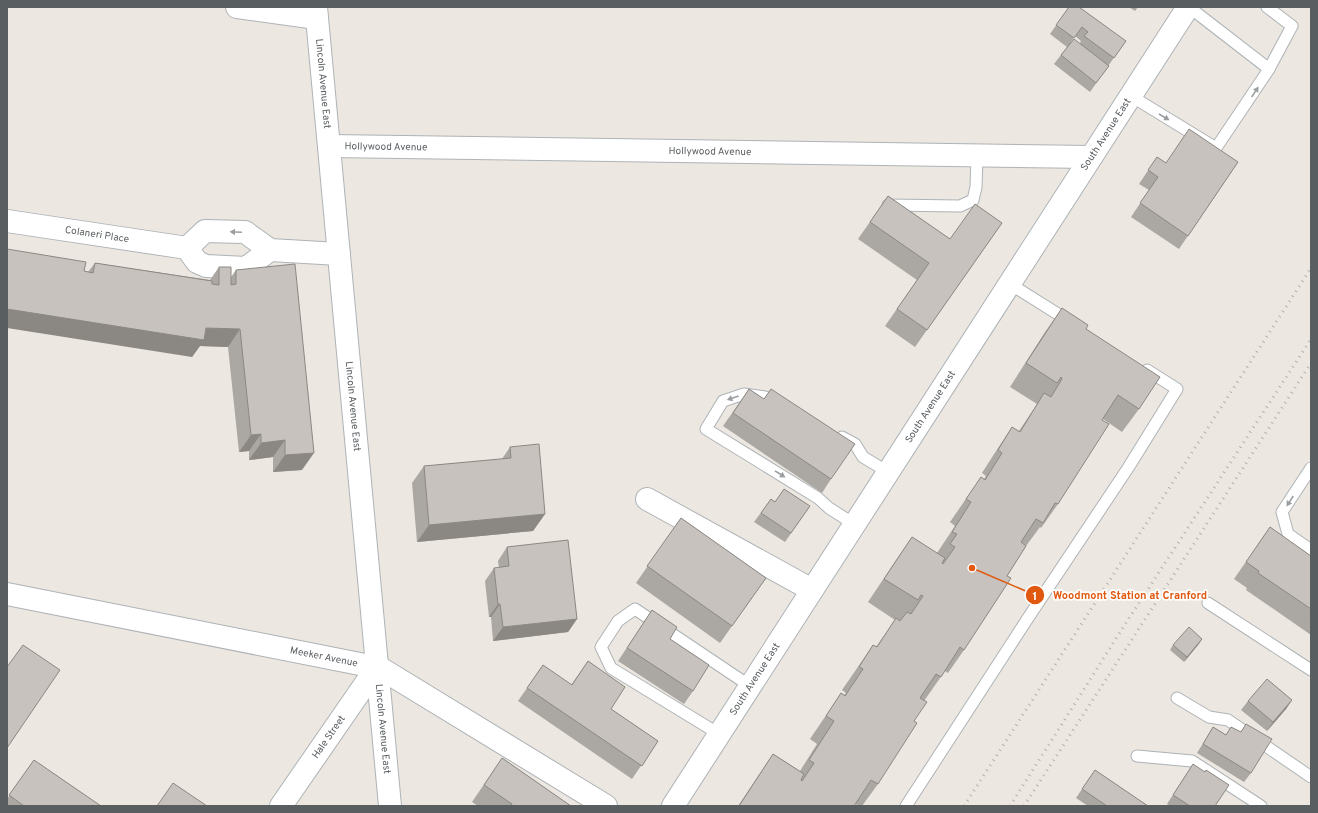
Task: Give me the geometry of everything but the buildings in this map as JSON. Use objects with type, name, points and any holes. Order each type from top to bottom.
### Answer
[{"type":"street","points":[[237,7],[317,12]]},
{"type":"street","name":"South Avenue East","points":[[673,806],[1189,7]]},
{"type":"street","name":"Lincoln Avenue East","points":[[317,12],[390,806]]},
{"type":"street","name":"Hollywood Avenue","points":[[330,146],[1091,157]]},
{"type":"street","name":"Colaneri Place","points":[[7,221],[186,248]]},
{"type":"street","points":[[270,250],[246,268],[206,266],[197,262],[186,248],[205,231],[245,232],[270,250],[339,254]]},
{"type":"street","points":[[647,499],[812,590]]},
{"type":"street","name":"Meeker Avenue","points":[[7,594],[380,668],[606,806]]},
{"type":"street","name":"Hale Street","points":[[281,806],[377,667]]},
{"type":"lane","points":[[1189,7],[1269,70]]},
{"type":"lane","points":[[1131,96],[1216,148],[1269,70],[1292,26],[1267,7]]},
{"type":"lane","points":[[888,205],[960,206],[973,200],[976,187],[976,156]]},
{"type":"lane","points":[[1010,284],[1077,326]]},
{"type":"lane","points":[[906,806],[1024,624],[1128,468],[1177,389],[1137,364]]},
{"type":"lane","points":[[786,406],[765,397],[744,394],[724,401],[706,429],[818,498],[829,508],[854,524]]},
{"type":"lane","points":[[834,433],[855,444],[863,457],[888,472]]},
{"type":"lane","points":[[1311,468],[1282,512],[1288,534],[1311,550]]},
{"type":"lane","points":[[1208,603],[1311,670]]},
{"type":"lane","points":[[719,734],[611,668],[601,647],[618,621],[635,609],[750,686]]},
{"type":"lane","points":[[1177,698],[1209,718],[1228,720],[1311,777]]},
{"type":"lane","points":[[1137,756],[1192,761],[1261,806]]},
{"type":"railway","points":[[964,806],[1311,268]]},
{"type":"railway","points":[[1010,806],[1124,626],[1311,339]]},
{"type":"railway","points":[[1024,806],[1311,363]]},
{"type":"place","name":"Woodmont Station at Cranford","points":[[972,568]]}]
